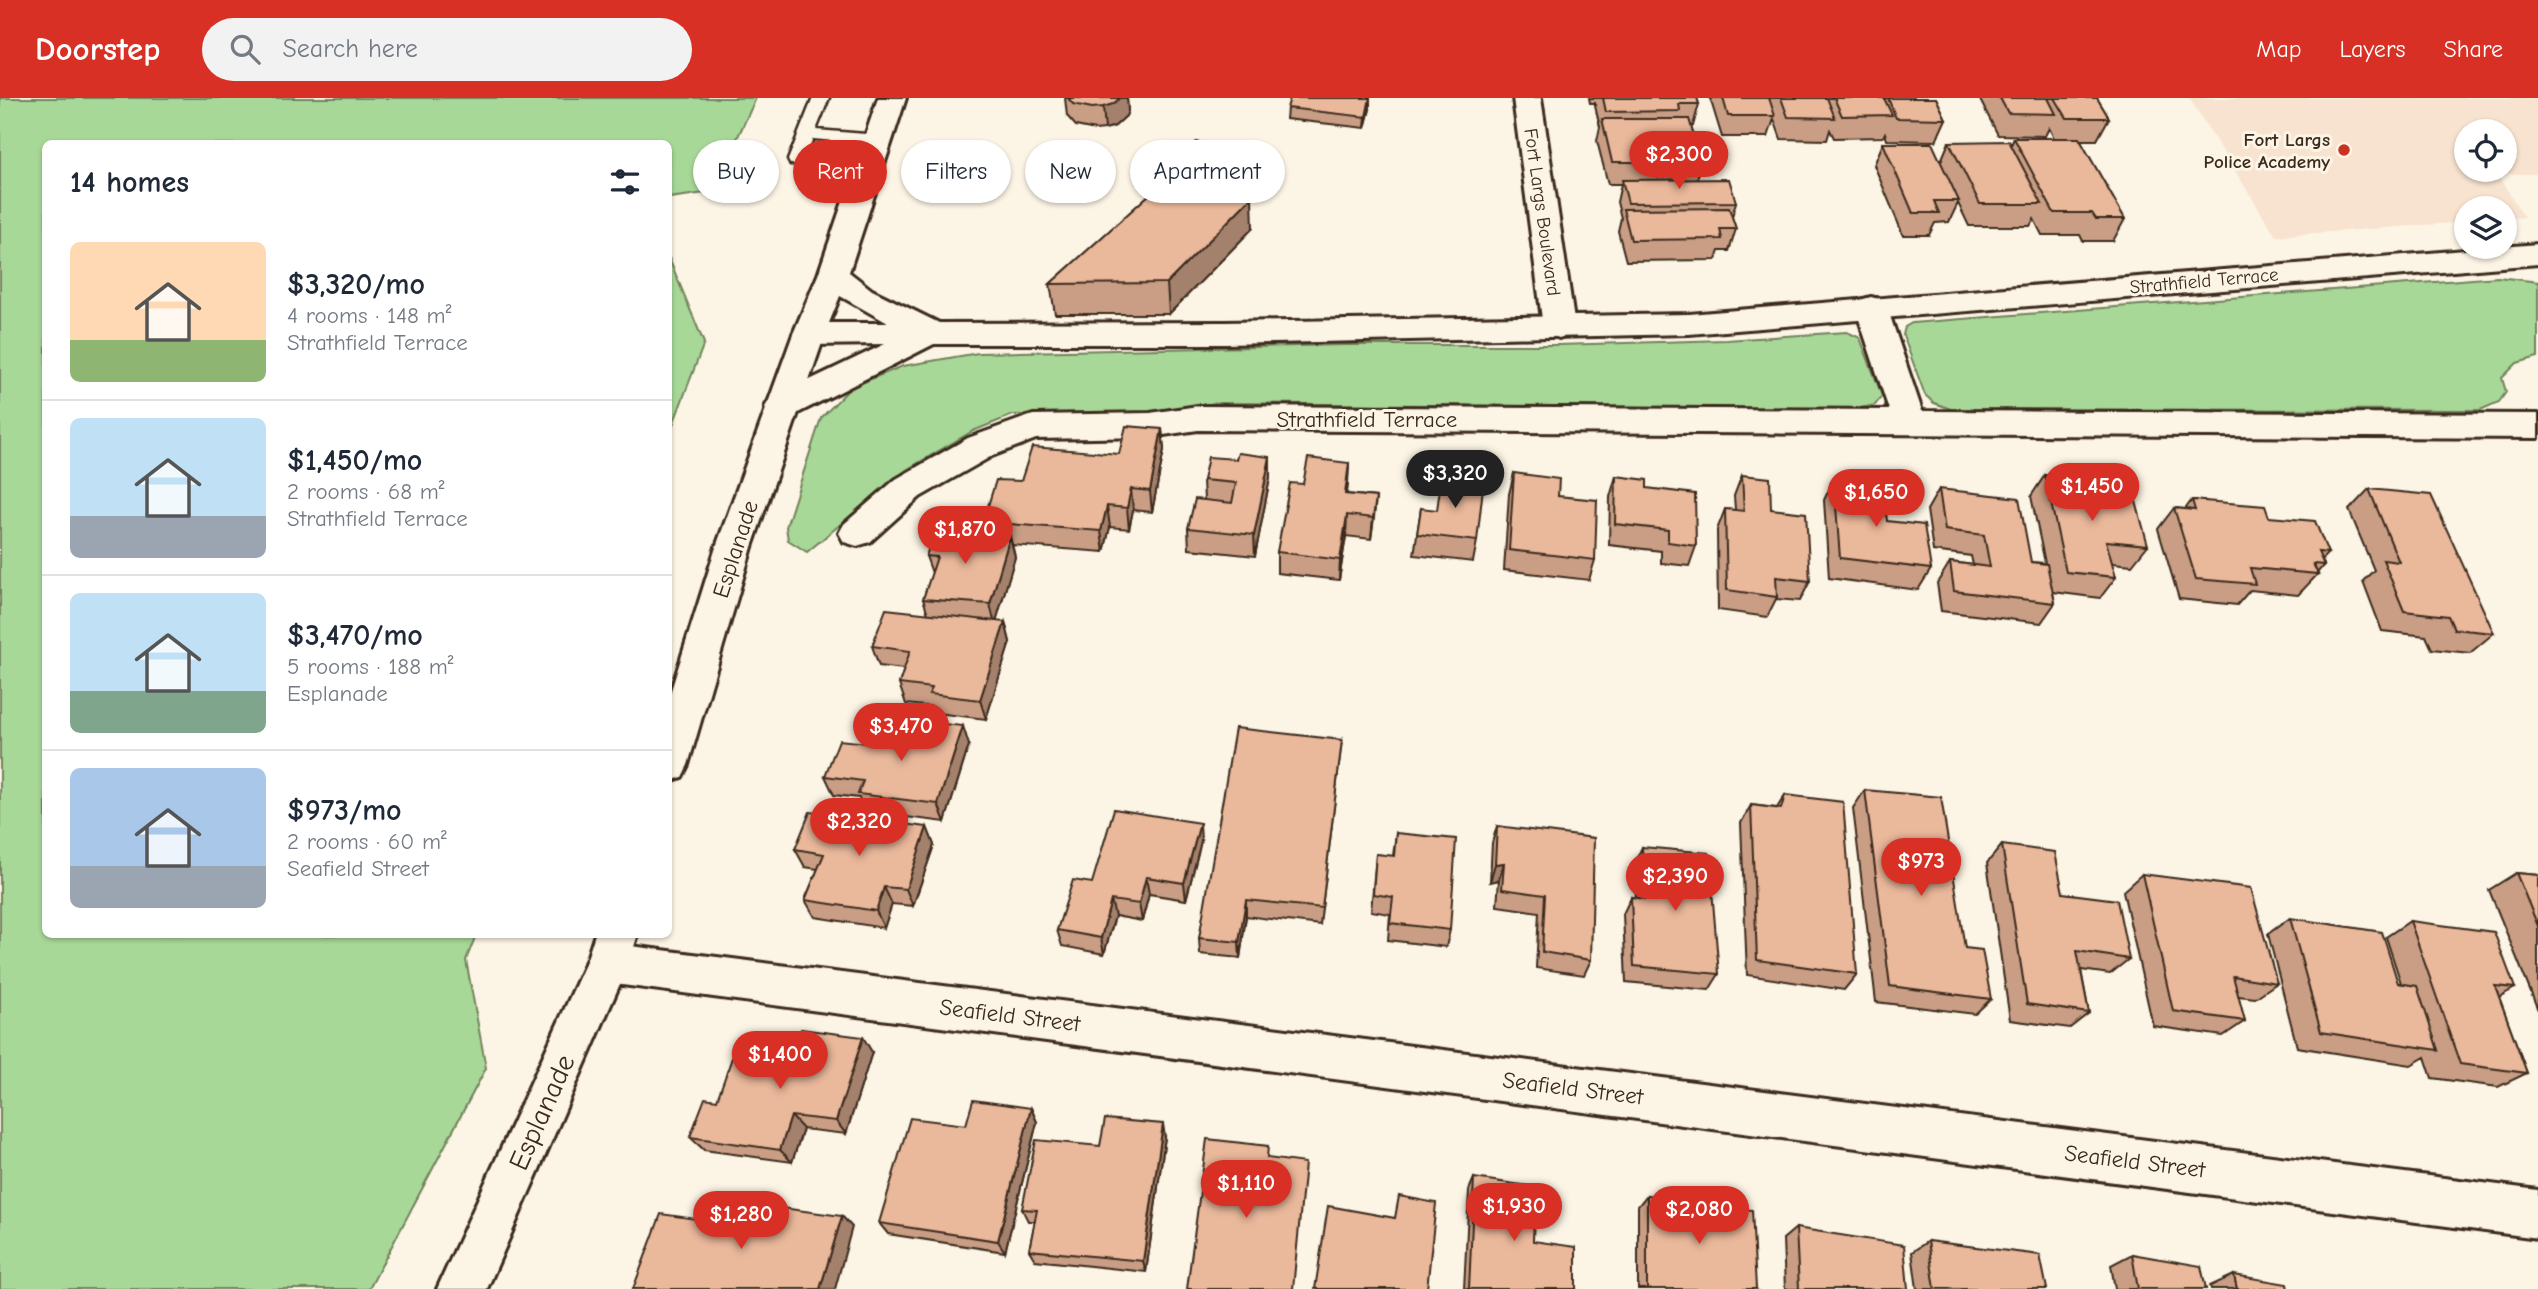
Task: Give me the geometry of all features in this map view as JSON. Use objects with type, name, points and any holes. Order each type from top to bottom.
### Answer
[{"type":"street","name":"Esplanade","points":[[877,140],[892,98]]},
{"type":"street","name":"Fort Largs Boulevard","points":[[1527,98],[1559,327]]},
{"type":"street","name":"Esplanade","points":[[672,752],[734,547],[857,203]]},
{"type":"street","name":"Strathfield Terrace","points":[[809,334],[1226,333],[1689,324],[2538,254]]},
{"type":"street","points":[[833,275],[862,297],[936,334]]},
{"type":"street","points":[[1871,307],[1910,423]]},
{"type":"street","points":[[782,407],[936,334]]},
{"type":"street","name":"Strathfield Terrace","points":[[857,533],[908,488],[980,447],[1033,426],[1150,425],[1198,418],[2538,426]]},
{"type":"street","name":"Esplanade","points":[[462,1289],[612,949]]},
{"type":"street","name":"Seafield Street","points":[[612,949],[2538,1214]]},
{"type":"lane","points":[[804,140],[821,98]]},
{"type":"lane","points":[[807,134],[828,140]]},
{"type":"shaded area","name":"Fort Largs Police Academy","points":[[2189,98],[2538,98],[2538,174],[2517,174],[2517,119],[2454,119],[2454,182],[2502,182],[2511,196],[2454,196],[2454,223],[2276,236]]},
{"type":"shaded area","name":"Fort Largs Police Academy","points":[[2517,206],[2524,217],[2517,218]]},
{"type":"green space","points":[[0,98],[756,98],[736,140],[693,140],[693,195],[672,198],[672,140],[42,140],[42,938],[475,938],[466,960],[486,1068],[369,1289],[0,1289]]},
{"type":"green space","points":[[672,266],[704,343],[672,427]]},
{"type":"green space","points":[[2498,277],[2538,282],[2538,357],[2517,363],[2502,378],[2506,392],[2499,402],[2480,410],[1951,409],[1934,403],[1925,395],[1903,335],[1905,327],[1912,323]]},
{"type":"green space","points":[[1847,332],[1860,338],[1882,396],[1875,405],[1856,409],[1214,403],[1168,413],[1013,415],[973,431],[906,470],[807,552],[788,540],[786,527],[821,418],[851,387],[903,366],[978,353],[1344,345],[1558,345],[1726,340]]},
{"type":"building","points":[[1068,98],[1120,98],[1113,104],[1092,108],[1073,104]]},
{"type":"building","points":[[1290,98],[1370,98],[1366,117],[1287,108]]},
{"type":"building","points":[[1603,98],[1697,98],[1699,104],[1679,104],[1680,111],[1606,112]]},
{"type":"building","points":[[1723,98],[1769,98],[1775,116],[1728,116]]},
{"type":"building","points":[[1781,98],[1827,98],[1835,118],[1788,117]]},
{"type":"building","points":[[1834,98],[1884,98],[1892,115],[1842,116]]},
{"type":"building","points":[[1888,98],[1936,98],[1946,119],[1896,118]]},
{"type":"building","points":[[2000,98],[2048,98],[2056,114],[2008,113]]},
{"type":"building","points":[[2055,98],[2097,98],[2109,118],[2067,118]]},
{"type":"building","points":[[1602,119],[1689,119],[1702,162],[1612,162]]},
{"type":"building","points":[[2014,138],[2079,138],[2125,219],[2096,219],[2092,213],[2054,213]]},
{"type":"building","points":[[2009,141],[2042,204],[1980,204],[1949,142]]},
{"type":"building","points":[[1883,143],[1932,143],[1959,201],[1934,201],[1939,213],[1913,213]]},
{"type":"building","points":[[1729,179],[1736,202],[1628,203],[1622,180]]},
{"type":"building","points":[[1140,203],[1246,203],[1167,283],[1050,284]]},
{"type":"building","points":[[1729,208],[1736,229],[1720,229],[1722,239],[1631,240],[1623,209]]},
{"type":"building","points":[[1126,426],[1162,429],[1150,491],[1131,489],[1127,508],[1107,506],[1101,531],[983,522],[996,480],[1021,481],[1032,447],[1119,454]]},
{"type":"building","points":[[1238,453],[1270,457],[1254,535],[1188,528],[1195,499],[1232,503],[1236,483],[1203,480],[1208,457],[1236,459]]},
{"type":"building","points":[[1308,458],[1349,463],[1345,494],[1376,497],[1373,518],[1347,515],[1340,560],[1277,552],[1290,483],[1303,484]]},
{"type":"building","points":[[1514,473],[1559,479],[1558,496],[1597,500],[1595,560],[1509,550]]},
{"type":"building","points":[[1442,474],[1484,479],[1477,541],[1417,534],[1421,508],[1437,510]]},
{"type":"building","points":[[1742,475],[1770,478],[1771,509],[1806,513],[1810,581],[1776,577],[1777,597],[1727,590],[1725,509],[1744,511]]},
{"type":"building","points":[[2045,475],[2114,483],[2117,496],[2135,498],[2148,545],[2106,541],[2116,577],[2066,572]]},
{"type":"building","points":[[1616,476],[1647,480],[1647,488],[1695,494],[1696,546],[1668,542],[1668,530],[1615,524]]},
{"type":"building","points":[[1834,479],[1883,485],[1887,521],[1924,525],[1931,569],[1840,558]]},
{"type":"building","points":[[1939,489],[2019,498],[2031,562],[2047,564],[2055,603],[1954,591],[1950,562],[1990,567],[1984,535],[1945,530]]},
{"type":"building","points":[[2369,489],[2431,495],[2494,633],[2454,629],[2448,616],[2404,611],[2383,560],[2399,562]]},
{"type":"building","points":[[2192,500],[2265,506],[2269,517],[2315,521],[2328,553],[2318,552],[2324,565],[2313,564],[2318,574],[2250,568],[2255,584],[2196,579],[2174,508],[2195,510]]},
{"type":"building","points":[[935,530],[1010,536],[990,604],[923,599],[937,557],[926,556]]},
{"type":"building","points":[[886,609],[1005,622],[980,700],[929,694],[932,688],[899,684],[910,651],[872,646]]},
{"type":"building","points":[[906,720],[963,726],[938,804],[858,794],[863,781],[825,776],[839,740],[897,746]]},
{"type":"building","points":[[1235,728],[1342,740],[1322,908],[1246,900],[1239,942],[1199,938]]},
{"type":"building","points":[[1865,790],[1941,797],[1965,948],[1982,950],[1991,999],[1890,986]]},
{"type":"building","points":[[1785,795],[1843,802],[1857,974],[1757,960],[1751,805],[1781,809]]},
{"type":"building","points":[[1114,809],[1200,823],[1184,883],[1146,877],[1139,904],[1111,900],[1101,938],[1057,930],[1073,880],[1092,883]]},
{"type":"building","points":[[810,812],[927,827],[906,889],[884,887],[876,911],[805,900],[824,854],[795,849]]},
{"type":"building","points":[[1497,826],[1594,838],[1591,960],[1542,952],[1545,895],[1502,889],[1504,863],[1495,864]]},
{"type":"building","points":[[1396,833],[1456,839],[1450,930],[1390,923],[1393,897],[1373,894],[1376,854],[1394,856]]},
{"type":"building","points":[[2002,845],[2055,852],[2063,893],[2117,900],[2129,959],[2077,951],[2089,1013],[2027,1004]]},
{"type":"building","points":[[1642,847],[1709,853],[1719,974],[1634,966],[1631,897],[1645,899]]},
{"type":"building","points":[[2516,873],[2538,875],[2538,926]]},
{"type":"building","points":[[2142,874],[2251,888],[2277,983],[2233,976],[2245,1021],[2173,1011]]},
{"type":"building","points":[[2290,918],[2382,932],[2398,983],[2417,986],[2438,1050],[2321,1032]]},
{"type":"building","points":[[2410,921],[2494,932],[2515,988],[2495,986],[2527,1073],[2460,1064]]},
{"type":"building","points":[[801,1029],[863,1037],[836,1121],[791,1116],[780,1150],[690,1137],[705,1098],[717,1100],[734,1052],[790,1060]]},
{"type":"building","points":[[973,1100],[1031,1108],[998,1241],[879,1223],[910,1118],[966,1125]]},
{"type":"building","points":[[1105,1119],[1163,1124],[1143,1261],[1029,1250],[1037,1210],[1022,1209],[1036,1140],[1100,1146]]},
{"type":"building","points":[[1207,1139],[1268,1146],[1267,1158],[1305,1163],[1293,1289],[1187,1289]]},
{"type":"building","points":[[1474,1178],[1535,1187],[1533,1241],[1576,1247],[1576,1289],[1469,1289]]},
{"type":"building","points":[[1647,1195],[1752,1210],[1756,1289],[1647,1289]]},
{"type":"building","points":[[1399,1196],[1436,1203],[1427,1289],[1315,1289],[1328,1206],[1395,1218]]},
{"type":"building","points":[[745,1203],[842,1216],[820,1289],[633,1289],[661,1214],[739,1225]]},
{"type":"building","points":[[1796,1228],[1904,1245],[1908,1289],[1799,1289]]},
{"type":"building","points":[[1928,1241],[2040,1255],[2047,1289],[1935,1289]]},
{"type":"building","points":[[2132,1254],[2201,1266],[2206,1289],[2138,1289]]},
{"type":"building","points":[[2234,1275],[2287,1284],[2288,1289],[2237,1289]]},
{"type":"place","name":"Fort Largs Police Academy","points":[[2344,150]]}]
